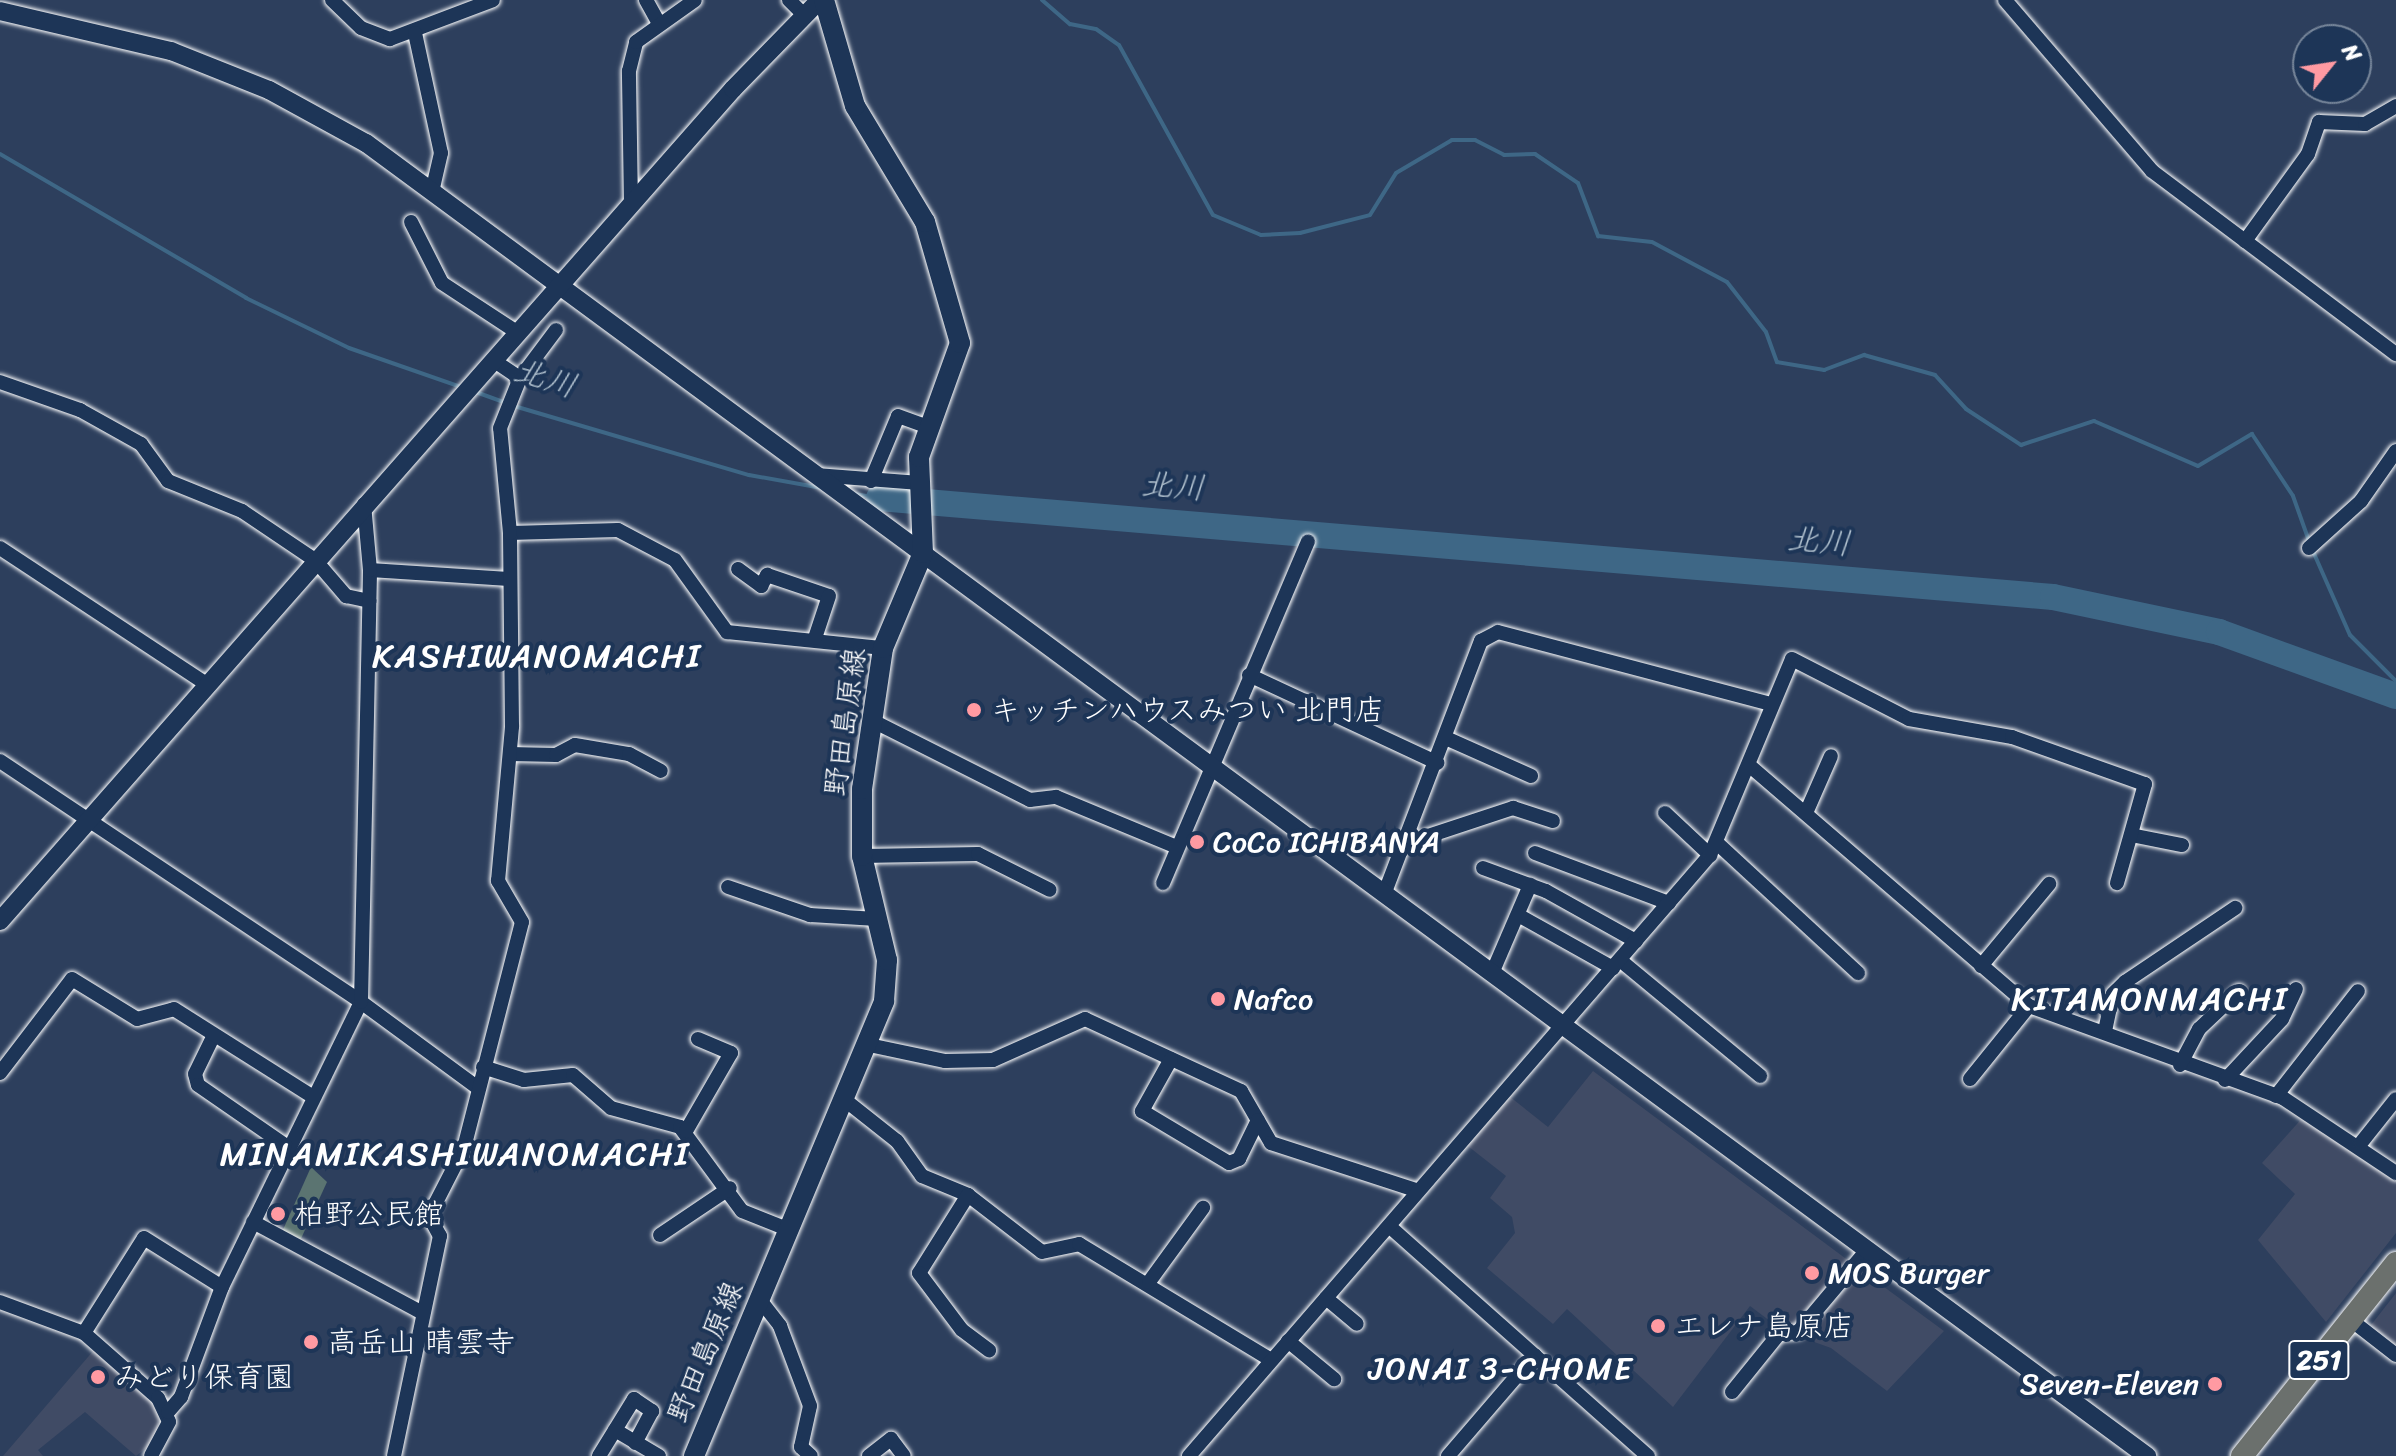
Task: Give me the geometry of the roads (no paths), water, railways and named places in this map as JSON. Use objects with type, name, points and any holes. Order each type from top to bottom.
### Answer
[{"type":"highway","name":"251","points":[[2242,1456],[2396,1263]]},
{"type":"main road","name":"野田島原線","points":[[694,1456],[869,1045],[889,980],[862,856],[871,720],[883,648],[923,553],[922,494],[929,427],[960,343],[958,319],[918,209],[855,106],[822,0]]},
{"type":"street","points":[[332,0],[378,37],[415,33],[493,0]]},
{"type":"street","points":[[646,0],[659,23]]},
{"type":"street","points":[[631,205],[629,71],[636,42],[695,0]]},
{"type":"street","points":[[789,0],[804,15]]},
{"type":"street","points":[[0,921],[517,332],[804,15],[822,0]]},
{"type":"street","points":[[2005,0],[2136,156],[2396,354]]},
{"type":"street","points":[[0,11],[114,33],[224,70],[310,110],[433,189],[2147,1456]]},
{"type":"street","points":[[415,33],[441,153],[433,189]]},
{"type":"street","points":[[2245,241],[2308,154],[2319,122],[2365,124],[2396,106]]},
{"type":"street","points":[[411,222],[442,283],[517,332]]},
{"type":"street","points":[[394,1456],[421,1312],[440,1236],[429,1216],[464,1148],[522,922],[498,881],[510,754],[510,533],[501,478],[505,409],[517,383],[556,330]]},
{"type":"street","points":[[493,360],[517,383]]},
{"type":"street","points":[[0,382],[80,410],[141,444],[168,481],[242,511],[315,560],[346,596],[369,601]]},
{"type":"street","points":[[871,481],[898,416],[929,427]]},
{"type":"street","points":[[2312,546],[2361,501],[2396,451]]},
{"type":"street","points":[[818,476],[871,481],[922,494]]},
{"type":"street","points":[[160,1454],[168,1412],[181,1397],[222,1287],[361,1002],[370,570],[364,504]]},
{"type":"street","points":[[510,533],[618,530],[675,560],[727,632],[815,638],[883,648]]},
{"type":"street","points":[[1163,883],[1210,764],[1308,541]]},
{"type":"street","points":[[0,548],[208,685]]},
{"type":"street","points":[[738,569],[761,586],[767,575],[829,596],[815,638]]},
{"type":"street","points":[[370,570],[509,579]]},
{"type":"street","points":[[1385,892],[1448,739],[1481,641],[1498,632],[1771,704]]},
{"type":"street","points":[[1189,1456],[1714,849],[1792,659],[1909,719],[2012,737],[2145,784],[2117,883]]},
{"type":"street","points":[[1249,675],[1438,763]]},
{"type":"street","points":[[871,720],[1030,800],[1056,797],[1177,847]]},
{"type":"street","points":[[1448,739],[1531,776]]},
{"type":"street","points":[[510,754],[556,755],[575,745],[629,754],[661,771]]},
{"type":"street","points":[[1806,813],[1831,756]]},
{"type":"street","points":[[0,761],[361,1002],[478,1088]]},
{"type":"street","points":[[1750,766],[2029,1006],[2105,1031],[2180,1065],[2276,1096],[2361,1143],[2396,1173]]},
{"type":"street","points":[[1407,843],[1513,808],[1553,821]]},
{"type":"street","points":[[1665,813],[1714,849],[1858,973]]},
{"type":"street","points":[[2131,835],[2182,845]]},
{"type":"street","points":[[1535,853],[1669,903]]},
{"type":"street","points":[[862,856],[978,854],[1050,890]]},
{"type":"street","points":[[1483,868],[1530,885],[1636,941]]},
{"type":"street","points":[[1981,966],[2049,884]]},
{"type":"street","points":[[1493,971],[1530,885]]},
{"type":"street","points":[[728,887],[810,915],[877,919]]},
{"type":"street","points":[[2105,1031],[2113,994],[2125,982],[2235,908]]},
{"type":"street","points":[[1518,915],[1616,964],[1760,1076]]},
{"type":"street","points":[[0,1073],[72,979],[137,1019],[174,1009],[313,1097]]},
{"type":"street","points":[[2225,1080],[2282,1019],[2296,989]]},
{"type":"street","points":[[2180,1065],[2199,1029],[2239,991]]},
{"type":"street","points":[[2276,1096],[2358,991]]},
{"type":"street","points":[[1970,1079],[2029,1006]]},
{"type":"street","points":[[869,1045],[945,1061],[993,1060],[1085,1019],[1241,1091],[1271,1143],[1416,1190]]},
{"type":"street","points":[[214,1035],[195,1074],[198,1085],[288,1147]]},
{"type":"street","points":[[686,1131],[731,1053],[698,1039]]},
{"type":"street","points":[[1171,1059],[1142,1111],[1229,1163],[1239,1159],[1258,1120]]},
{"type":"street","points":[[483,1067],[524,1080],[573,1075],[611,1108],[686,1131],[748,1215],[790,1230]]},
{"type":"street","points":[[2361,1143],[2396,1099]]},
{"type":"street","points":[[845,1100],[897,1141],[922,1176],[968,1195],[1042,1252],[1079,1244],[1149,1282],[1271,1360]]},
{"type":"street","points":[[660,1235],[730,1188]]},
{"type":"street","points":[[968,1195],[919,1273],[962,1330],[989,1350]]},
{"type":"street","points":[[1149,1282],[1203,1208]]},
{"type":"street","points":[[253,1222],[421,1312]]},
{"type":"street","points":[[1390,1227],[1648,1456]]},
{"type":"street","points":[[84,1333],[144,1238],[222,1287]]},
{"type":"street","points":[[1732,1392],[1779,1334],[1798,1332],[1868,1249]]},
{"type":"street","points":[[1326,1298],[1357,1324]]},
{"type":"street","points":[[760,1300],[780,1326],[810,1406],[801,1447],[811,1456]]},
{"type":"street","points":[[0,1302],[84,1333],[168,1412]]},
{"type":"street","points":[[2351,1320],[2396,1355]]},
{"type":"street","points":[[1288,1341],[1334,1379]]},
{"type":"street","points":[[1448,1456],[1535,1355]]},
{"type":"street","points":[[599,1456],[634,1399],[652,1411],[635,1443]]},
{"type":"street","points":[[615,1430],[659,1456]]},
{"type":"street","points":[[869,1456],[891,1439],[904,1456]]},
{"type":"waterway","points":[[1042,0],[1070,24],[1096,29],[1119,45],[1213,215],[1261,235],[1300,233],[1370,215],[1396,173],[1452,140],[1475,140],[1504,155],[1535,154],[1578,183],[1598,236],[1652,242],[1727,282],[1766,332],[1777,362],[1824,370],[1864,355],[1935,375],[1966,409],[2021,445],[2094,421],[2198,466],[2252,434],[2293,496],[2309,541]]},
{"type":"waterway","name":"北川","points":[[0,154],[246,298],[349,348],[464,388]]},
{"type":"waterway","name":"北川","points":[[473,391],[506,403]]},
{"type":"waterway","name":"北川","points":[[514,406],[749,475],[822,488]]},
{"type":"waterway","name":"北川","points":[[854,494],[879,498]]},
{"type":"waterway","name":"北川","points":[[879,498],[2053,597],[2219,632],[2396,696]]},
{"type":"waterway","points":[[2312,549],[2350,635],[2396,681]]},
{"type":"place","name":"キッチンハウスみつい 北門店","points":[[974,710]]},
{"type":"place","name":"CoCo ICHIBANYA","points":[[1197,842]]},
{"type":"place","name":"Nafco","points":[[1218,999]]},
{"type":"place","name":"柏野公民館","points":[[278,1214]]},
{"type":"place","name":"MOS Burger","points":[[1812,1273]]},
{"type":"place","name":"エレナ島原店","points":[[1658,1326]]},
{"type":"place","name":"高岳山 晴雲寺","points":[[311,1342]]},
{"type":"place","name":"みどり保育園","points":[[98,1377]]},
{"type":"place","name":"Seven-Eleven","points":[[2215,1384]]},
{"type":"district","name":"KASHIWANOMACHI","points":[[537,657]]},
{"type":"district","name":"KITAMONMACHI","points":[[2150,1000]]},
{"type":"district","name":"MINAMIKASHIWANOMACHI","points":[[455,1155]]},
{"type":"district","name":"JONAI 3-CHOME","points":[[1501,1369]]}]
